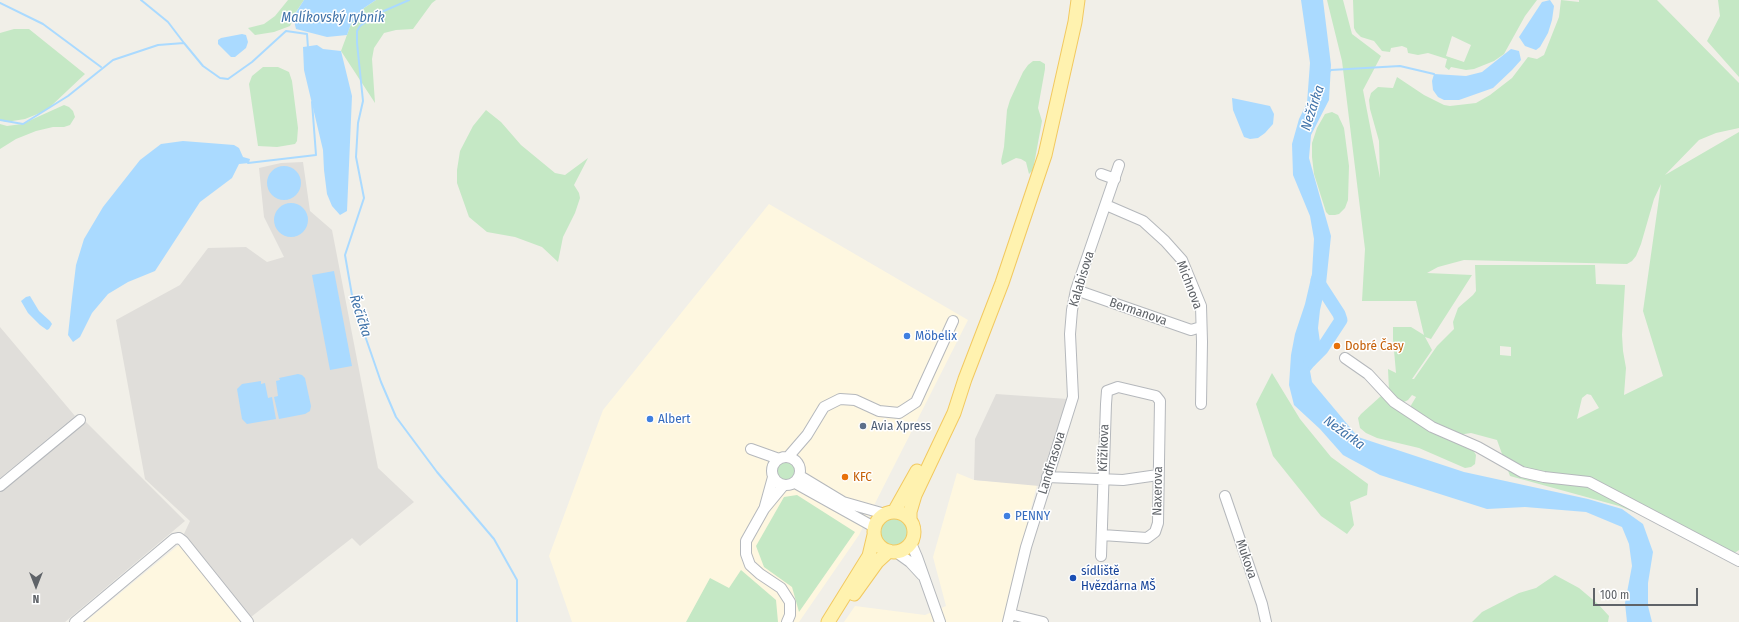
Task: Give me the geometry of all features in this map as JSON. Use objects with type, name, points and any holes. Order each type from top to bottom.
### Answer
[{"type":"main road","points":[[832,622],[851,600],[877,562],[893,552],[903,550],[911,543],[914,532],[910,520],[910,512],[915,495],[954,413],[965,379],[1002,283],[1045,155],[1075,22],[1078,0]]},
{"type":"main road","points":[[828,622],[868,556],[878,519],[890,513],[914,478],[965,379]]},
{"type":"main road","points":[[890,513],[904,514],[910,520]]},
{"type":"main road","points":[[874,531],[880,546],[893,552]]},
{"type":"street","name":"Kalabisova","points":[[1073,397],[1070,334],[1072,310],[1076,290],[1119,166]]},
{"type":"street","points":[[1101,174],[1115,179]]},
{"type":"street","name":"Michnova","points":[[1106,205],[1143,221],[1166,240],[1182,260],[1201,306],[1201,404]]},
{"type":"street","name":"Bermanova","points":[[1076,290],[1191,330],[1201,327]]},
{"type":"street","points":[[764,510],[774,463],[783,458],[807,435],[824,407],[840,399],[855,400],[879,412],[899,413],[916,402],[953,321]]},
{"type":"street","points":[[1345,358],[1368,374],[1394,402],[1432,427],[1478,447],[1522,472],[1544,477],[1589,482],[1739,561]]},
{"type":"street","name":"Křižíkova","points":[[1101,556],[1106,404],[1108,391],[1118,386],[1156,396]]},
{"type":"street","name":"Naxerova","points":[[1102,535],[1147,538],[1155,532],[1158,523],[1158,475],[1161,405],[1156,396]]},
{"type":"street","name":"Landfrasova","points":[[1009,618],[1026,547],[1073,397]]},
{"type":"street","points":[[0,486],[80,420]]},
{"type":"street","points":[[798,479],[799,464],[807,435]]},
{"type":"street","points":[[783,486],[775,481],[772,473],[751,449],[794,460],[799,464]]},
{"type":"street","points":[[1047,477],[1123,480],[1158,475]]},
{"type":"street","points":[[798,479],[843,502],[890,513]]},
{"type":"street","points":[[787,622],[790,615],[790,602],[781,588],[760,574],[750,565],[746,554],[746,541],[764,510],[783,486],[798,479]]},
{"type":"street","points":[[798,479],[874,531]]},
{"type":"street","name":"Mukova","points":[[1225,496],[1262,604],[1266,622]]},
{"type":"street","points":[[75,622],[174,539],[179,538],[248,622]]},
{"type":"street","points":[[911,543],[940,622]]},
{"type":"street","points":[[893,552],[910,562],[924,578]]},
{"type":"street","points":[[1009,618],[1043,622]]},
{"type":"shaded area","points":[[303,162],[310,211],[332,230],[378,468],[414,502],[360,546],[352,538],[251,617],[183,536],[190,521],[145,479],[116,320],[180,285],[208,248],[246,247],[267,262],[284,257],[264,217],[259,168],[281,163]]},
{"type":"shaded area","points":[[769,204],[968,320],[859,535],[799,622],[572,622],[549,556],[603,410]]},
{"type":"shaded area","points":[[0,327],[75,416],[0,478]]},
{"type":"shaded area","points":[[996,394],[1068,399],[1039,486],[974,480],[975,439]]},
{"type":"shaded area","points":[[84,420],[185,521],[65,622],[0,622],[0,491]]},
{"type":"shaded area","points":[[957,473],[974,480],[1037,485],[1002,622],[844,622],[855,606],[925,615],[946,606],[933,557]]},
{"type":"shaded area","points":[[180,544],[244,622],[85,622]]},
{"type":"green space","points":[[288,0],[304,0],[296,12],[290,26],[274,32],[255,35],[248,28],[264,24],[275,16]]},
{"type":"green space","points":[[376,0],[436,0],[432,3],[413,29],[396,30],[384,33],[374,48],[372,59],[375,103],[341,51],[351,24],[364,8]]},
{"type":"green space","points":[[1327,0],[1343,0],[1352,34],[1381,56],[1363,90],[1380,178],[1379,141],[1370,109],[1369,100],[1371,93],[1378,87],[1393,88],[1397,77],[1424,95],[1444,105],[1450,106],[1476,103],[1490,95],[1512,78],[1528,57],[1537,59],[1544,55],[1559,17],[1561,0],[1579,2],[1579,0],[1657,0],[1739,83],[1739,128],[1716,133],[1699,140],[1665,175],[1739,132],[1739,550],[1730,556],[1677,530],[1619,506],[1510,476],[1497,440],[1471,433],[1458,435],[1428,422],[1410,407],[1416,397],[1412,395],[1408,400],[1400,404],[1389,391],[1388,369],[1396,373],[1393,327],[1411,327],[1424,335],[1416,301],[1362,301],[1365,249],[1342,61]],"holes":[[[1661,184],[1643,311],[1663,376],[1624,395],[1626,368],[1622,335],[1625,285],[1596,284],[1595,265],[1475,265],[1476,291],[1458,308],[1453,322],[1454,329],[1437,346],[1414,379],[1412,379],[1432,350],[1425,337],[1431,339],[1472,275],[1427,273],[1438,267],[1464,260],[1627,264],[1636,256],[1654,199]],[[1500,346],[1511,347],[1511,356],[1500,355]],[[1587,394],[1591,395],[1599,408],[1577,419],[1582,398]]]},
{"type":"green space","points":[[1353,0],[1537,0],[1525,16],[1504,54],[1494,61],[1474,69],[1466,70],[1451,67],[1449,70],[1445,67],[1447,59],[1428,53],[1418,55],[1408,53],[1407,48],[1402,46],[1391,48],[1390,52],[1382,51],[1374,41],[1361,37],[1354,28]],"holes":[[[1452,36],[1471,45],[1464,62],[1446,56]]]},
{"type":"green space","points":[[1718,0],[1739,0],[1739,77],[1707,41],[1720,16]]},
{"type":"green space","points":[[14,29],[29,29],[85,74],[50,107],[25,119],[6,122],[0,120],[0,33]]},
{"type":"green space","points":[[1033,61],[1040,61],[1045,64],[1045,69],[1038,108],[1042,121],[1033,170],[1029,174],[1026,162],[1021,159],[1016,158],[1002,165],[1001,161],[1004,147],[1007,110],[1010,100],[1023,72]]},
{"type":"green space","points":[[263,67],[278,67],[289,72],[292,81],[298,128],[297,141],[295,144],[277,147],[258,146],[249,84],[252,76]]},
{"type":"green space","points":[[64,105],[73,111],[75,117],[70,125],[36,131],[16,139],[0,149],[0,124],[7,126],[22,124]]},
{"type":"green space","points":[[486,110],[501,122],[521,145],[555,173],[565,175],[588,158],[574,185],[580,198],[575,213],[563,237],[558,262],[542,247],[515,237],[487,232],[469,217],[457,183],[457,170],[460,151],[473,126]]},
{"type":"green space","points":[[1332,112],[1338,115],[1344,128],[1349,166],[1348,200],[1345,208],[1339,214],[1329,215],[1326,212],[1314,174],[1312,143],[1317,128],[1325,114]]},
{"type":"green space","points":[[1272,373],[1300,419],[1331,457],[1368,484],[1367,495],[1350,502],[1354,525],[1347,534],[1321,516],[1273,456],[1256,404]]},
{"type":"green space","points":[[1381,396],[1473,450],[1476,455],[1475,464],[1471,467],[1465,468],[1419,448],[1377,438],[1366,433],[1360,428],[1358,418]]},
{"type":"green space","points":[[787,461],[794,464],[797,471],[794,478],[787,481],[780,478],[777,471],[780,464]]},
{"type":"green space","points":[[797,495],[855,532],[799,612],[792,587],[764,567],[756,546],[784,497]]},
{"type":"green space","points":[[894,517],[905,521],[909,532],[905,543],[894,547],[883,543],[879,532],[883,521]]},
{"type":"green space","points":[[741,570],[776,600],[778,622],[686,622],[710,578],[729,588]]},
{"type":"green space","points":[[1555,575],[1579,588],[1598,604],[1609,616],[1608,622],[1472,622],[1482,612],[1519,593],[1536,588]]},
{"type":"water","name":"Malíkovský rybník","points":[[304,0],[376,0],[364,8],[351,24],[347,35],[327,37],[296,29],[293,17]]},
{"type":"water","name":"Nežárka","points":[[1301,0],[1323,0],[1331,65],[1329,100],[1311,135],[1309,158],[1331,236],[1326,284],[1320,310],[1318,328],[1322,356],[1310,371],[1312,382],[1358,437],[1464,472],[1588,499],[1622,509],[1643,524],[1653,552],[1648,583],[1648,606],[1652,622],[1627,622],[1625,603],[1632,566],[1629,544],[1622,527],[1586,512],[1525,507],[1487,509],[1380,475],[1343,455],[1320,429],[1294,405],[1289,385],[1291,355],[1295,334],[1305,304],[1312,274],[1314,239],[1310,216],[1293,175],[1292,144],[1299,119],[1307,103],[1310,63]]},
{"type":"water","points":[[1550,0],[1554,6],[1548,33],[1540,47],[1536,50],[1525,46],[1519,37],[1542,2]]},
{"type":"water","points":[[242,34],[246,35],[248,42],[246,48],[235,57],[231,57],[218,44],[218,40],[221,38]]},
{"type":"water","points":[[317,45],[323,49],[341,51],[352,96],[347,211],[340,215],[332,206],[327,194],[323,150],[304,70],[303,47]]},
{"type":"water","points":[[1511,49],[1519,51],[1521,60],[1493,88],[1459,100],[1444,100],[1438,97],[1433,90],[1432,81],[1434,74],[1466,76],[1482,72]]},
{"type":"water","points":[[1232,98],[1270,106],[1274,114],[1273,124],[1258,138],[1250,139],[1244,137],[1233,110]]},
{"type":"water","points":[[183,141],[234,145],[239,148],[243,157],[250,159],[249,163],[239,164],[232,178],[200,202],[155,271],[128,282],[108,294],[92,313],[80,337],[73,342],[68,335],[76,265],[84,239],[103,207],[140,160],[161,144]]},
{"type":"water","points":[[284,166],[296,171],[301,183],[296,195],[284,200],[272,195],[267,183],[272,171]]},
{"type":"water","points":[[291,203],[303,208],[308,220],[303,232],[291,237],[279,232],[274,220],[279,208]]},
{"type":"water","points":[[334,271],[352,366],[330,370],[312,275]]},
{"type":"water","points":[[30,296],[39,311],[52,324],[49,329],[47,330],[40,325],[28,313],[21,301]]},
{"type":"water","points":[[298,374],[305,378],[311,406],[310,411],[305,414],[279,419],[274,397],[278,396],[276,381],[280,380],[279,378]]},
{"type":"water","points":[[261,381],[261,384],[265,383],[268,398],[272,397],[276,419],[247,424],[242,419],[237,389],[242,384]]},
{"type":"waterway","points":[[141,0],[168,22],[184,43]]},
{"type":"waterway","name":"Řečička","points":[[409,0],[377,14],[360,26],[357,31],[363,101],[358,123],[356,157],[364,198],[345,255],[353,301],[381,382],[396,417],[437,472],[494,539],[517,580],[517,622]]},
{"type":"waterway","points":[[0,3],[43,24],[101,67]]},
{"type":"waterway","points":[[0,120],[23,124],[68,96],[113,60],[158,45],[184,43],[203,66],[220,78],[228,79],[252,62],[286,31],[307,34]]},
{"type":"waterway","points":[[307,34],[308,48]]},
{"type":"waterway","points":[[1329,72],[1331,70],[1400,66],[1434,74]]},
{"type":"waterway","points":[[248,163],[316,155],[312,102]]},
{"type":"waterway","points":[[1310,361],[1322,349],[1341,320],[1339,314],[1317,280]]},
{"type":"place","name":"Möbelix","points":[[907,336]]},
{"type":"place","name":"Dobré Časy","points":[[1337,346]]},
{"type":"place","name":"Albert","points":[[650,419]]},
{"type":"place","name":"Avia Xpress","points":[[863,426]]},
{"type":"place","name":"KFC","points":[[845,477]]},
{"type":"place","name":"PENNY","points":[[1007,516]]},
{"type":"place","name":"sídliště Hvězdárna MŠ","points":[[1073,578]]}]
